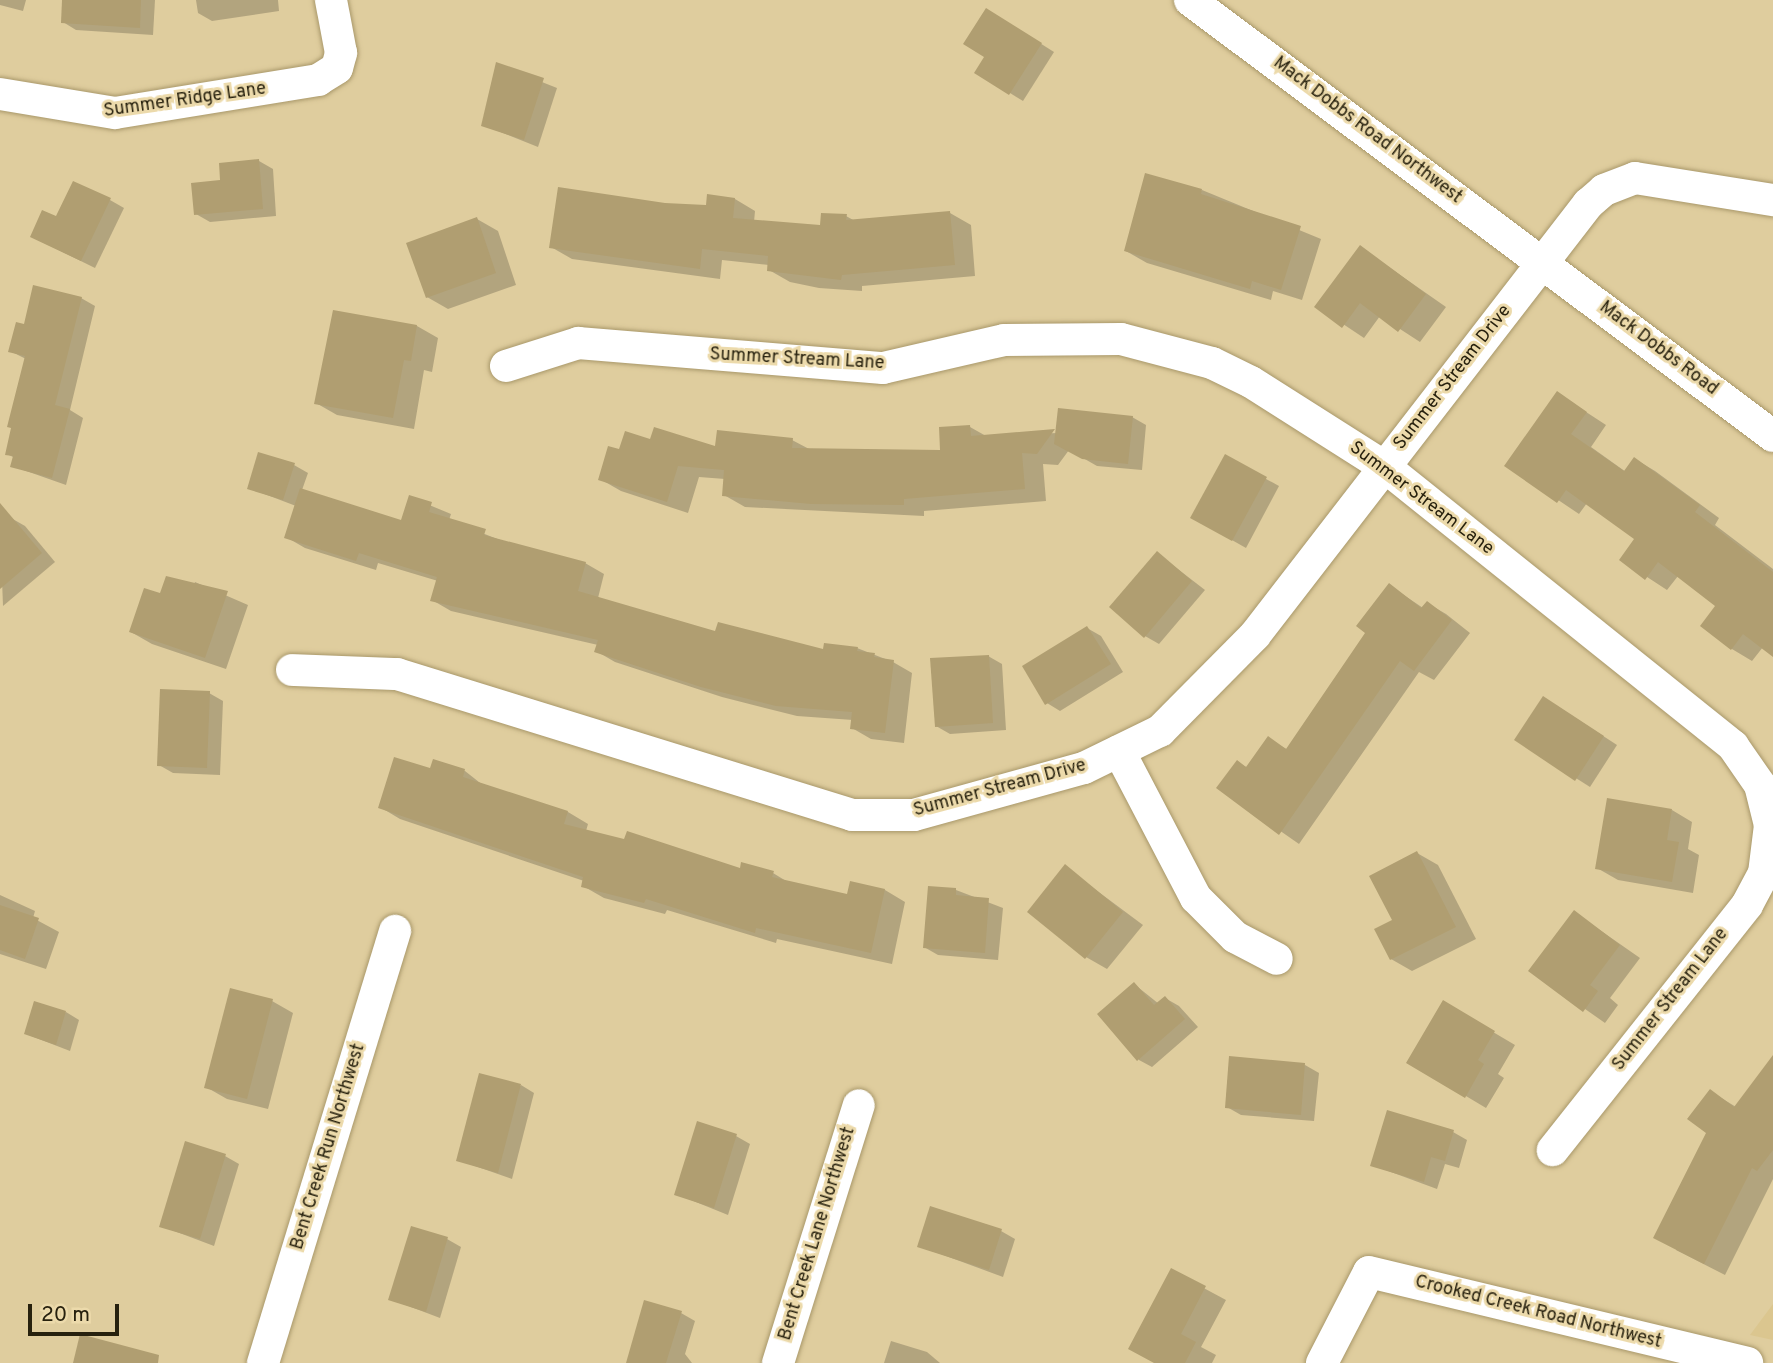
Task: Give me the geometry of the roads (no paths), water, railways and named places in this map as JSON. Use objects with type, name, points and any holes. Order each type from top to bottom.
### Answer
[{"type":"street","name":"Summer Ridge Lane","points":[[0,94],[115,113],[329,76],[341,53],[331,0]]},
{"type":"street","name":"Mack Dobbs Road Northwest","points":[[1190,0],[1542,263]]},
{"type":"street","name":"Summer Stream Drive","points":[[292,670],[397,674],[607,743],[852,815],[914,815],[1084,768],[1160,731],[1255,635],[1588,204],[1619,181],[1635,178],[1773,200]]},
{"type":"street","name":"Mack Dobbs Road","points":[[1542,263],[1773,436]]},
{"type":"street","name":"Summer Stream Lane","points":[[506,366],[578,343],[883,368],[1004,340],[1121,339],[1212,363],[1251,382],[1385,467],[1733,746],[1760,785],[1770,825],[1764,873],[1747,905],[1553,1150]]},
{"type":"street","points":[[1119,751],[1196,898],[1235,937],[1277,959]]},
{"type":"street","name":"Bent Creek Run Northwest","points":[[263,1363],[395,931]]},
{"type":"street","name":"Bent Creek Lane Northwest","points":[[778,1363],[859,1105]]},
{"type":"street","name":"Crooked Creek Road Northwest","points":[[1322,1363],[1369,1272],[1747,1363]]}]
